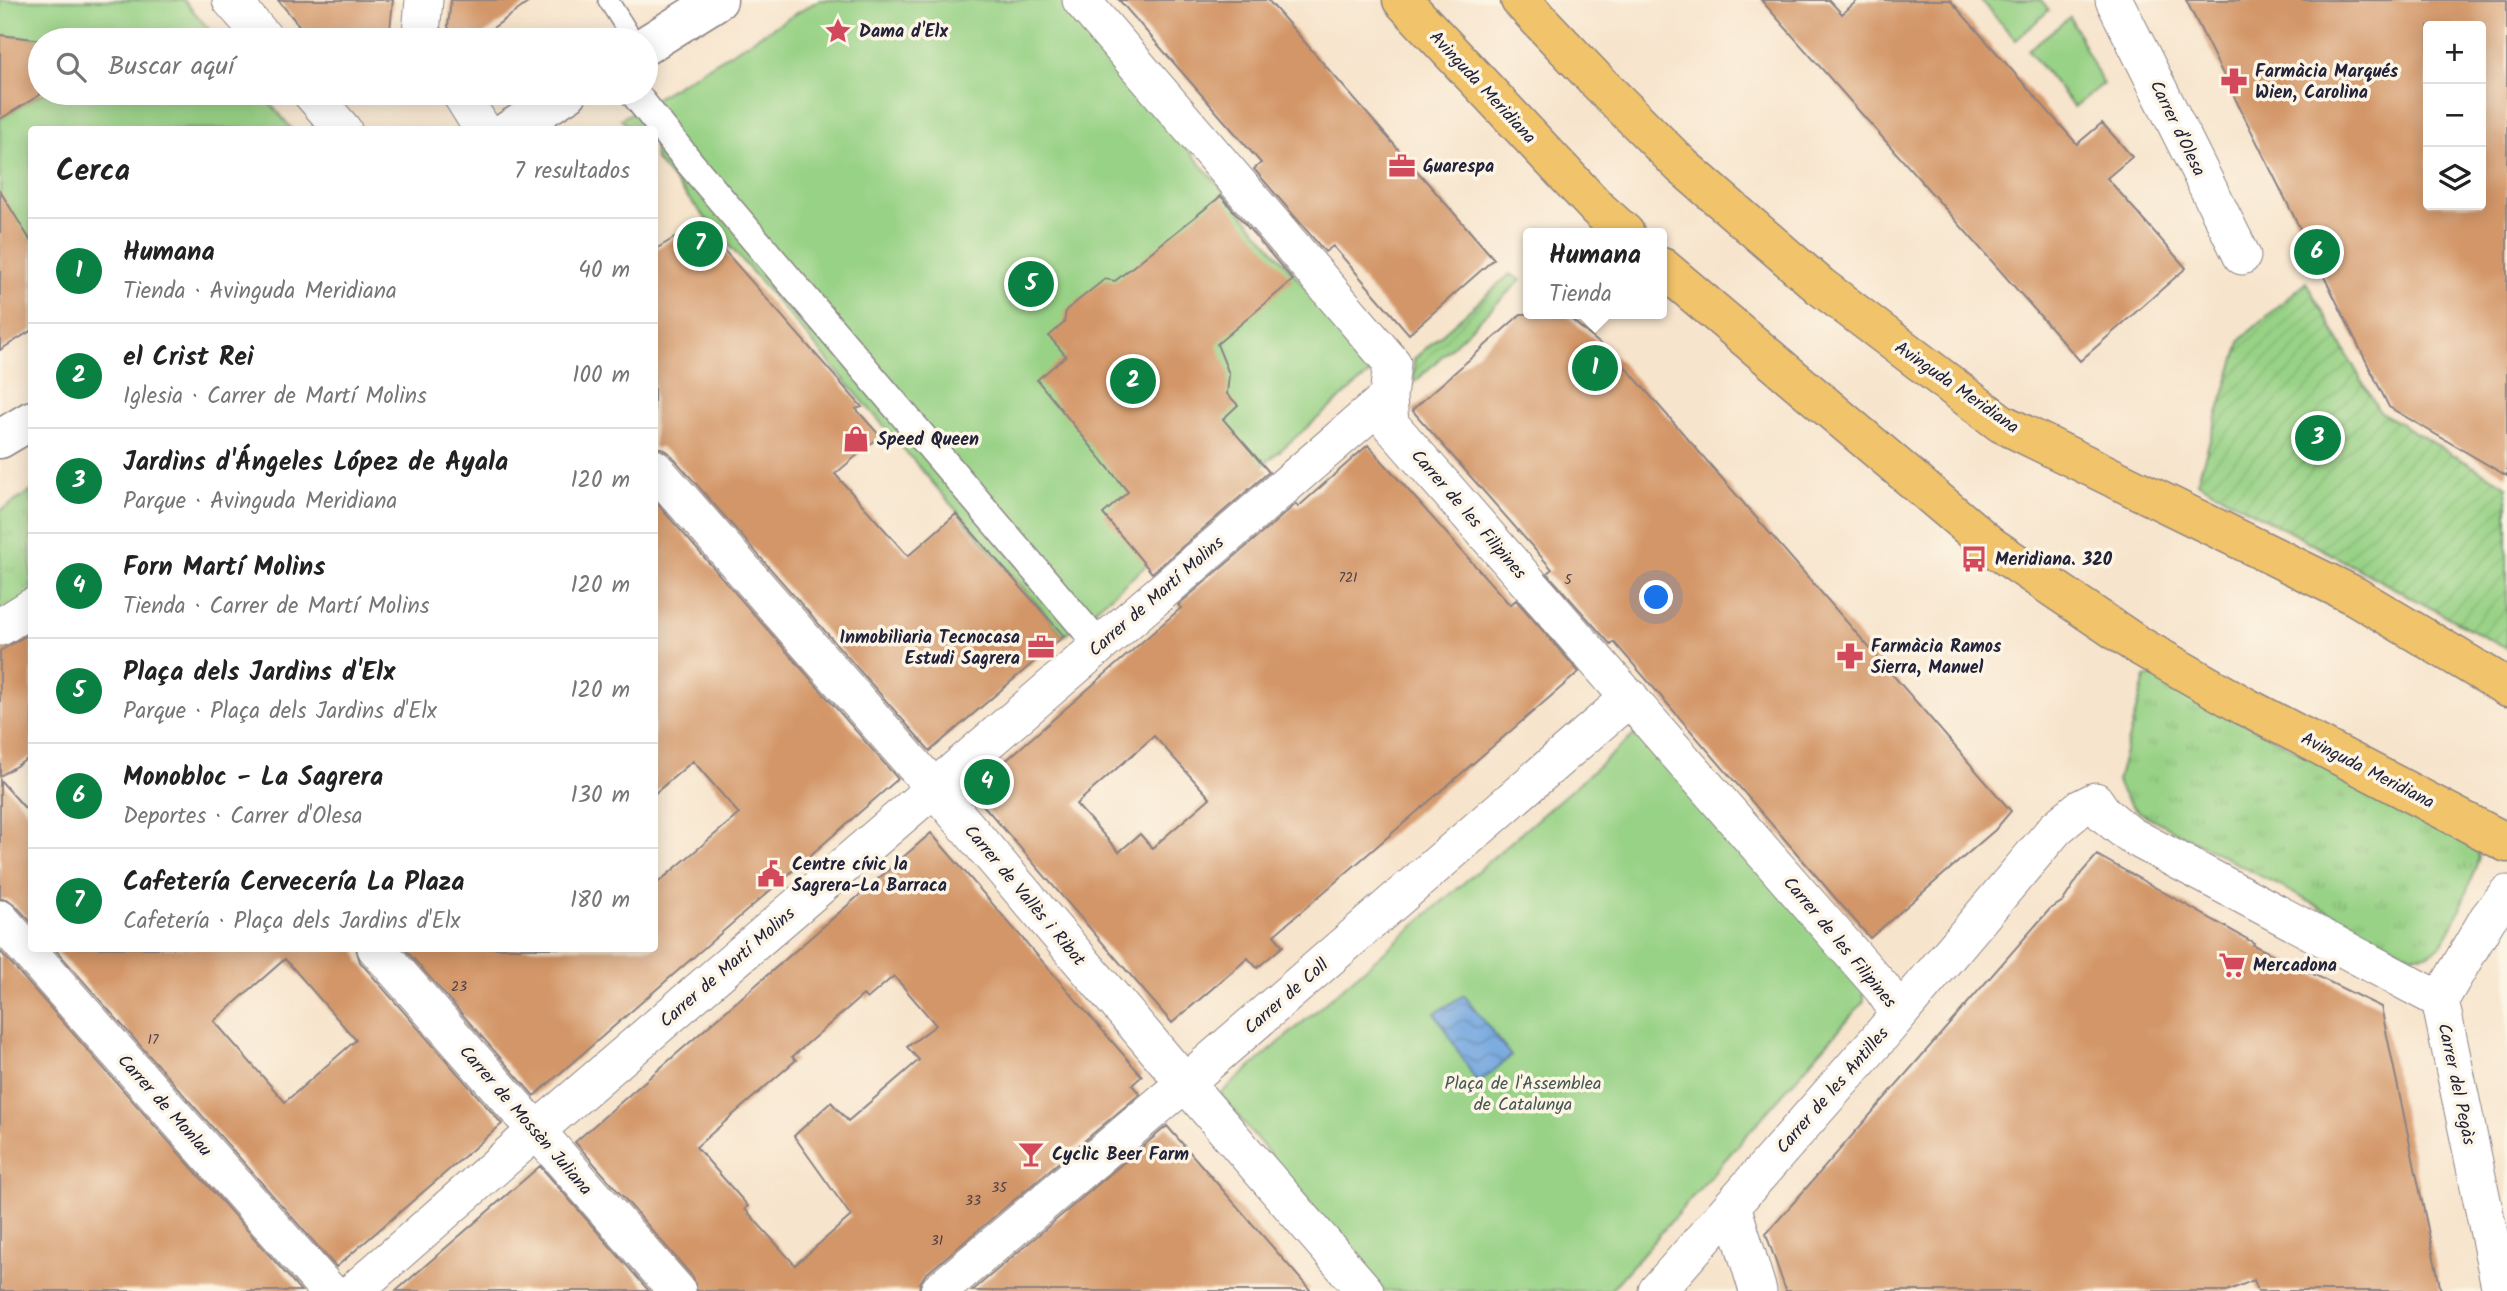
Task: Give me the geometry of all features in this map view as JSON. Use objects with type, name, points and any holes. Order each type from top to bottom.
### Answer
[{"type":"main road","name":"Avinguda Meridiana","points":[[1402,0],[1598,209],[1619,228]]},
{"type":"main road","name":"Avinguda Meridiana","points":[[1520,0],[1682,166],[1810,278],[2001,423],[2355,596],[2507,687]]},
{"type":"main road","name":"Avinguda Meridiana","points":[[1667,272],[1991,546],[2136,644],[2213,688],[2507,843]]},
{"type":"street","points":[[231,0],[256,28]]},
{"type":"street","points":[[421,28],[424,0]]},
{"type":"street","points":[[658,37],[718,0]]},
{"type":"street","name":"Carrer de les Filipines","points":[[1081,0],[1392,363],[1388,397],[1390,424],[1882,988],[1899,1013]]},
{"type":"street","name":"Carrer d'Olesa","points":[[2114,0],[2242,256]]},
{"type":"street","points":[[321,105],[340,126]]},
{"type":"street","points":[[468,105],[481,126]]},
{"type":"street","points":[[515,126],[549,105]]},
{"type":"street","points":[[644,105],[690,163],[1100,645]]},
{"type":"street","name":"Carrer de Martí Molins","points":[[354,1291],[1388,397]]},
{"type":"street","points":[[0,439],[28,422]]},
{"type":"street","name":"Carrer de Vallès i Ribot","points":[[658,473],[934,788],[1365,1291]]},
{"type":"street","points":[[0,627],[28,610]]},
{"type":"street","name":"Carrer de Coll","points":[[939,1291],[1185,1083],[1630,697]]},
{"type":"street","name":"Carrer de les Antilles","points":[[1657,1291],[2056,828],[2079,809],[2095,801],[2109,819],[2130,835],[2440,999]]},
{"type":"street","name":"Carrer del Pegàs","points":[[2501,1291],[2440,999],[2488,918],[2507,894]]},
{"type":"street","name":"Carrer de Monlau","points":[[0,919],[28,951]]},
{"type":"street","name":"Carrer de Monlau","points":[[29,952],[330,1291]]},
{"type":"street","name":"Carrer de Mossèn Juliana","points":[[379,952],[677,1291]]},
{"type":"street","points":[[1732,1205],[1758,1291]]},
{"type":"lane","points":[[608,0],[626,28]]},
{"type":"green space","points":[[0,0],[184,0],[208,28],[28,28],[28,38],[0,35]]},
{"type":"green space","points":[[819,0],[1061,0],[1375,369],[1064,636],[658,162],[658,126],[627,126],[621,119],[644,105],[658,105],[658,97]]},
{"type":"green space","points":[[1980,0],[2041,0],[2049,10],[2016,40]]},
{"type":"green space","points":[[2070,17],[2103,84],[2074,107],[2028,50]]},
{"type":"green space","points":[[28,102],[28,105],[271,105],[289,126],[28,126],[28,242],[0,233],[0,119]]},
{"type":"green space","points":[[1510,274],[1521,280],[1414,383],[1414,359]]},
{"type":"green space","points":[[2306,282],[2379,411],[2507,486],[2507,649],[2197,482],[2241,339]]},
{"type":"green space","points":[[28,493],[28,598],[0,615],[0,511]]},
{"type":"green space","points":[[2155,675],[2477,847],[2479,858],[2461,906],[2437,948],[2422,955],[2411,955],[2139,812],[2123,795],[2117,781],[2145,678]]},
{"type":"green space","name":"Plaça de l'Assemblea de Catalunya","points":[[1640,730],[1863,988],[1864,1001],[1610,1291],[1383,1291],[1220,1094]]},
{"type":"water","points":[[1464,995],[1511,1056],[1478,1084],[1435,1013]]},
{"type":"building","points":[[278,0],[393,0],[390,28],[301,28]]},
{"type":"building","points":[[451,0],[532,0],[493,28],[448,26]]},
{"type":"building","points":[[1119,0],[1268,0],[1494,259],[1409,334],[1333,246],[1325,252],[1254,169],[1261,163]]},
{"type":"building","points":[[1761,0],[1829,0],[1842,14],[1858,0],[1950,0],[2077,144],[2102,123],[2121,144],[2132,157],[2107,178],[2186,268],[2080,361]]},
{"type":"building","points":[[2186,0],[2507,0],[2507,476],[2389,407]]},
{"type":"building","points":[[0,35],[28,38],[28,102],[0,119]]},
{"type":"building","points":[[0,191],[28,236],[28,332],[0,350]]},
{"type":"building","points":[[1221,196],[1293,280],[1217,344],[1229,374],[1227,394],[1238,405],[1223,419],[1269,472],[1152,573],[1103,514],[1128,492],[1037,380],[1066,356],[1049,336],[1064,323],[1066,310],[1105,279],[1115,281]]},
{"type":"building","points":[[700,223],[862,407],[856,409],[880,436],[835,474],[908,556],[956,514],[1064,636],[930,751],[670,454],[658,448],[658,248]]},
{"type":"building","points":[[1521,314],[1523,319],[1571,319],[1621,362],[2011,811],[1995,830],[1870,938],[1614,642],[1611,645],[1547,573],[1552,569],[1412,410]]},
{"type":"building","points":[[1368,445],[1510,605],[1516,600],[1579,672],[1274,935],[1283,946],[1257,968],[1248,958],[1172,1023],[971,791],[1181,608],[1178,605],[1296,504],[1298,507]],"holes":[[[1154,736],[1210,798],[1152,848],[1140,834],[1119,852],[1076,804]]]},
{"type":"building","points":[[658,505],[898,779],[534,1096],[408,952],[658,952],[658,883],[739,814],[693,761],[658,791]]},
{"type":"building","points":[[28,634],[28,758],[0,776],[0,651]]},
{"type":"building","points":[[0,780],[28,812],[28,919],[7,899],[0,899]]},
{"type":"building","points":[[931,833],[1142,1076],[1132,1085],[1140,1094],[925,1275],[919,1291],[697,1291],[693,1277],[575,1142]],"holes":[[[894,976],[936,1025],[907,1047],[919,1060],[848,1121],[831,1102],[794,1136],[851,1216],[795,1265],[745,1209],[748,1206],[696,1147],[796,1060],[792,1057],[863,995],[867,999]]]},
{"type":"building","points":[[2097,855],[2254,943],[2253,945],[2381,1007],[2441,1291],[2258,1291],[2254,1280],[2227,1291],[1786,1291],[1766,1234],[2049,910],[2063,901]]},
{"type":"building","points":[[0,951],[301,1291],[0,1291]]},
{"type":"building","points":[[58,952],[357,952],[360,962],[502,1124],[336,1267]],"holes":[[[285,959],[356,1040],[285,1102],[214,1021]]]},
{"type":"building","points":[[1167,1126],[1311,1291],[972,1291]]},
{"type":"building","points":[[540,1166],[649,1291],[396,1291]]},
{"type":"place","name":"Dama d'Elx","points":[[838,31]]},
{"type":"place","name":"Farmàcia Marqués Wien, Carolina","points":[[2234,81]]},
{"type":"place","name":"Guarespa","points":[[1402,166]]},
{"type":"place","name":"Cafetería Cervecería La Plaza","points":[[700,244]]},
{"type":"place","name":"Monobloc - La Sagrera","points":[[2317,252]]},
{"type":"place","name":"Plaça dels Jardins d'Elx","points":[[1031,284]]},
{"type":"place","name":"Humana","points":[[1595,368]]},
{"type":"place","name":"el Crist Rei","points":[[1133,381]]},
{"type":"place","name":"Jardins d'Ángeles López de Ayala","points":[[2318,438]]},
{"type":"place","name":"Speed Queen","points":[[856,439]]},
{"type":"place","name":"Meridiana. 320","points":[[1974,559]]},
{"type":"place","name":"Inmobiliaria Tecnocasa Estudi Sagrera","points":[[1041,647]]},
{"type":"place","name":"Farmàcia Ramos Sierra, Manuel","points":[[1850,656]]},
{"type":"place","name":"Forn Martí Molins","points":[[987,782]]},
{"type":"place","name":"Centre cívic la Sagrera-La Barraca","points":[[771,874]]},
{"type":"place","name":"Mercadona","points":[[2232,965]]},
{"type":"place","name":"Cyclic Beer Farm","points":[[1031,1154]]}]
